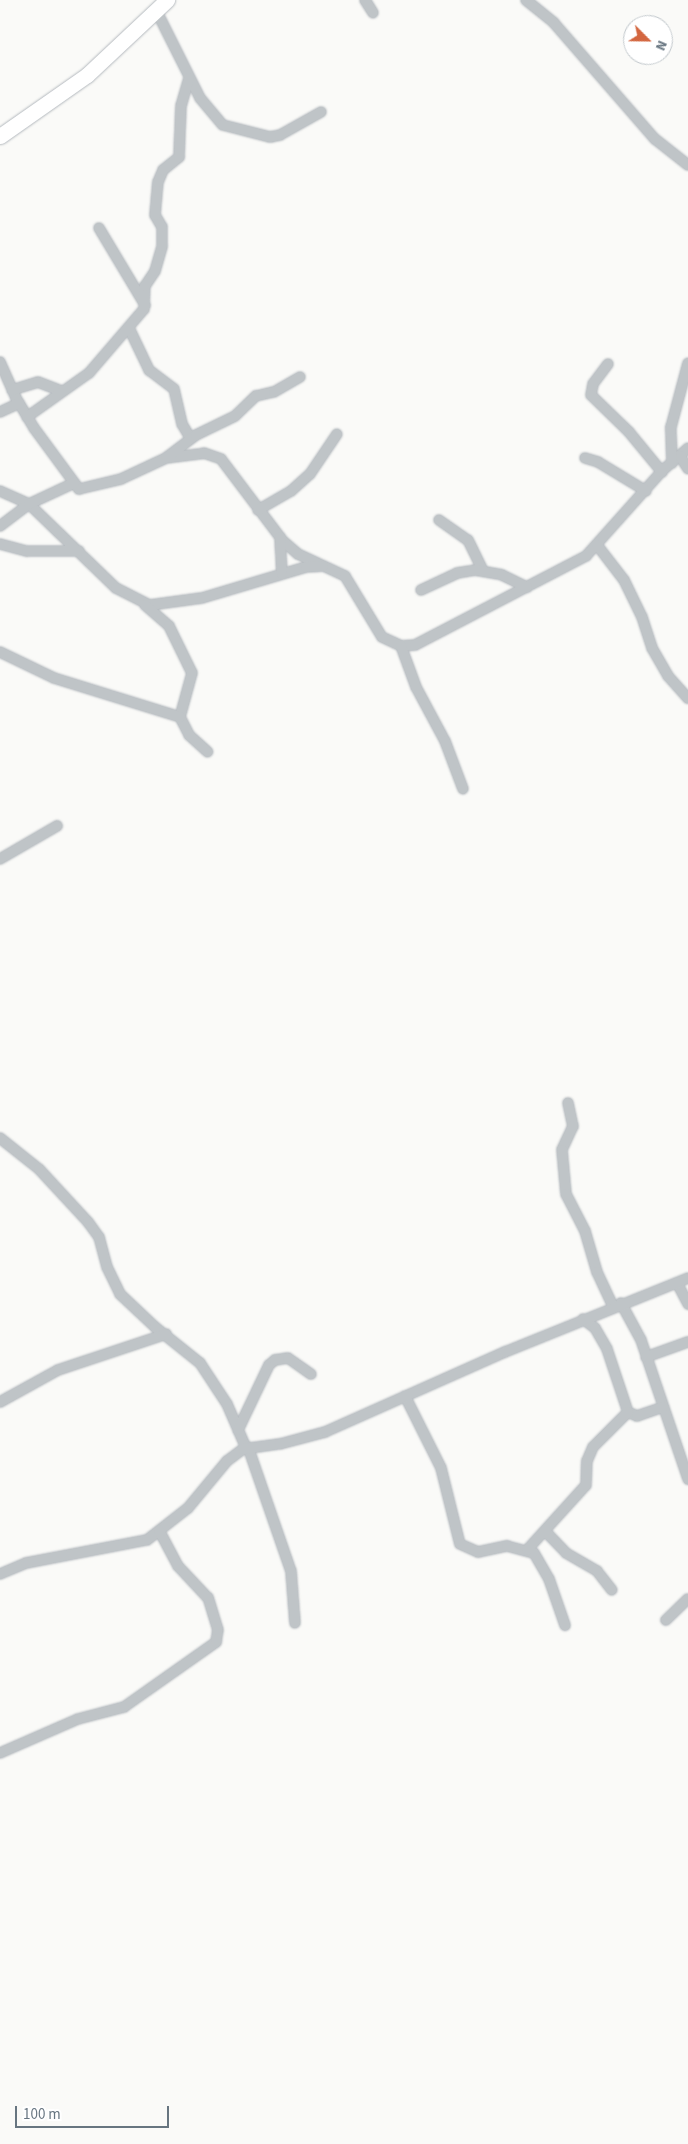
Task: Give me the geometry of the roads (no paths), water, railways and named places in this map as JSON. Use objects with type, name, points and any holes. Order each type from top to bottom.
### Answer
[{"type":"street","points":[[365,0],[374,13]]},
{"type":"street","points":[[526,0],[554,24],[655,139],[688,164]]},
{"type":"street","points":[[0,136],[87,75],[160,4],[189,78],[215,118],[223,125],[246,133],[280,135],[321,112]]},
{"type":"street","points":[[27,417],[98,365],[145,305],[145,286],[155,271],[162,246],[162,227],[155,215],[158,182],[163,170],[179,158],[181,106],[189,78]]},
{"type":"street","points":[[99,228],[145,305]]},
{"type":"street","points":[[128,328],[149,370],[174,389],[182,424],[191,439]]},
{"type":"street","points":[[0,362],[12,390],[27,417],[81,490],[121,479],[166,458],[191,439],[235,416],[256,396],[274,392],[300,377]]},
{"type":"street","points":[[688,363],[671,427],[676,459],[688,469]]},
{"type":"street","points":[[608,364],[593,384],[591,396],[638,442],[662,472]]},
{"type":"street","points":[[12,390],[38,382],[61,391]]},
{"type":"street","points":[[0,412],[19,403]]},
{"type":"street","points":[[258,510],[291,491],[310,474],[337,434]]},
{"type":"street","points":[[166,458],[204,453],[221,459],[258,510],[280,537],[298,554],[345,576],[382,636],[401,646],[415,646],[586,556],[646,492],[662,472],[688,448]]},
{"type":"street","points":[[585,458],[598,462],[646,492]]},
{"type":"street","points":[[0,526],[29,504],[74,483]]},
{"type":"street","points":[[0,491],[29,504],[116,588],[140,601],[169,626],[192,673],[180,717],[188,735],[208,752]]},
{"type":"street","points":[[439,520],[468,540],[483,571]]},
{"type":"street","points":[[280,537],[282,574]]},
{"type":"street","points":[[0,544],[28,551],[79,551]]},
{"type":"street","points":[[597,545],[624,580],[642,618],[652,648],[668,676],[688,698]]},
{"type":"street","points":[[140,601],[154,605],[182,603],[282,574],[324,566]]},
{"type":"street","points":[[421,590],[465,570],[483,571],[527,587]]},
{"type":"street","points":[[401,646],[416,687],[445,741],[463,789]]},
{"type":"street","points":[[0,652],[54,678],[180,717]]},
{"type":"street","points":[[0,859],[57,826]]},
{"type":"street","points":[[568,1103],[574,1126],[562,1150],[566,1194],[585,1231],[597,1272],[617,1305],[634,1322],[663,1407],[685,1459],[688,1479]]},
{"type":"street","points":[[0,1138],[39,1169],[88,1222],[99,1238],[107,1267],[120,1294],[166,1334],[188,1350],[207,1371],[227,1404],[247,1448],[292,1571],[295,1623]]},
{"type":"street","points":[[0,1574],[26,1564],[130,1546],[148,1540],[188,1508],[226,1461],[247,1448],[313,1436],[583,1319],[688,1278]]},
{"type":"street","points":[[677,1283],[688,1304]]},
{"type":"street","points":[[583,1319],[595,1328],[606,1348],[628,1412],[637,1416],[663,1407]]},
{"type":"street","points":[[0,1402],[58,1370],[166,1334]]},
{"type":"street","points":[[646,1357],[688,1342]]},
{"type":"street","points":[[238,1430],[269,1366],[275,1360],[288,1358],[310,1374]]},
{"type":"street","points":[[406,1396],[441,1468],[460,1544],[478,1552],[507,1546],[527,1550],[541,1562],[549,1578],[565,1625]]},
{"type":"street","points":[[527,1550],[546,1532],[586,1485],[587,1461],[593,1447],[628,1412]]},
{"type":"street","points":[[0,1753],[78,1719],[124,1707],[216,1642],[218,1630],[208,1598],[178,1566],[159,1531]]},
{"type":"street","points":[[546,1532],[566,1553],[597,1571],[612,1590]]},
{"type":"street","points":[[666,1620],[688,1599]]}]
